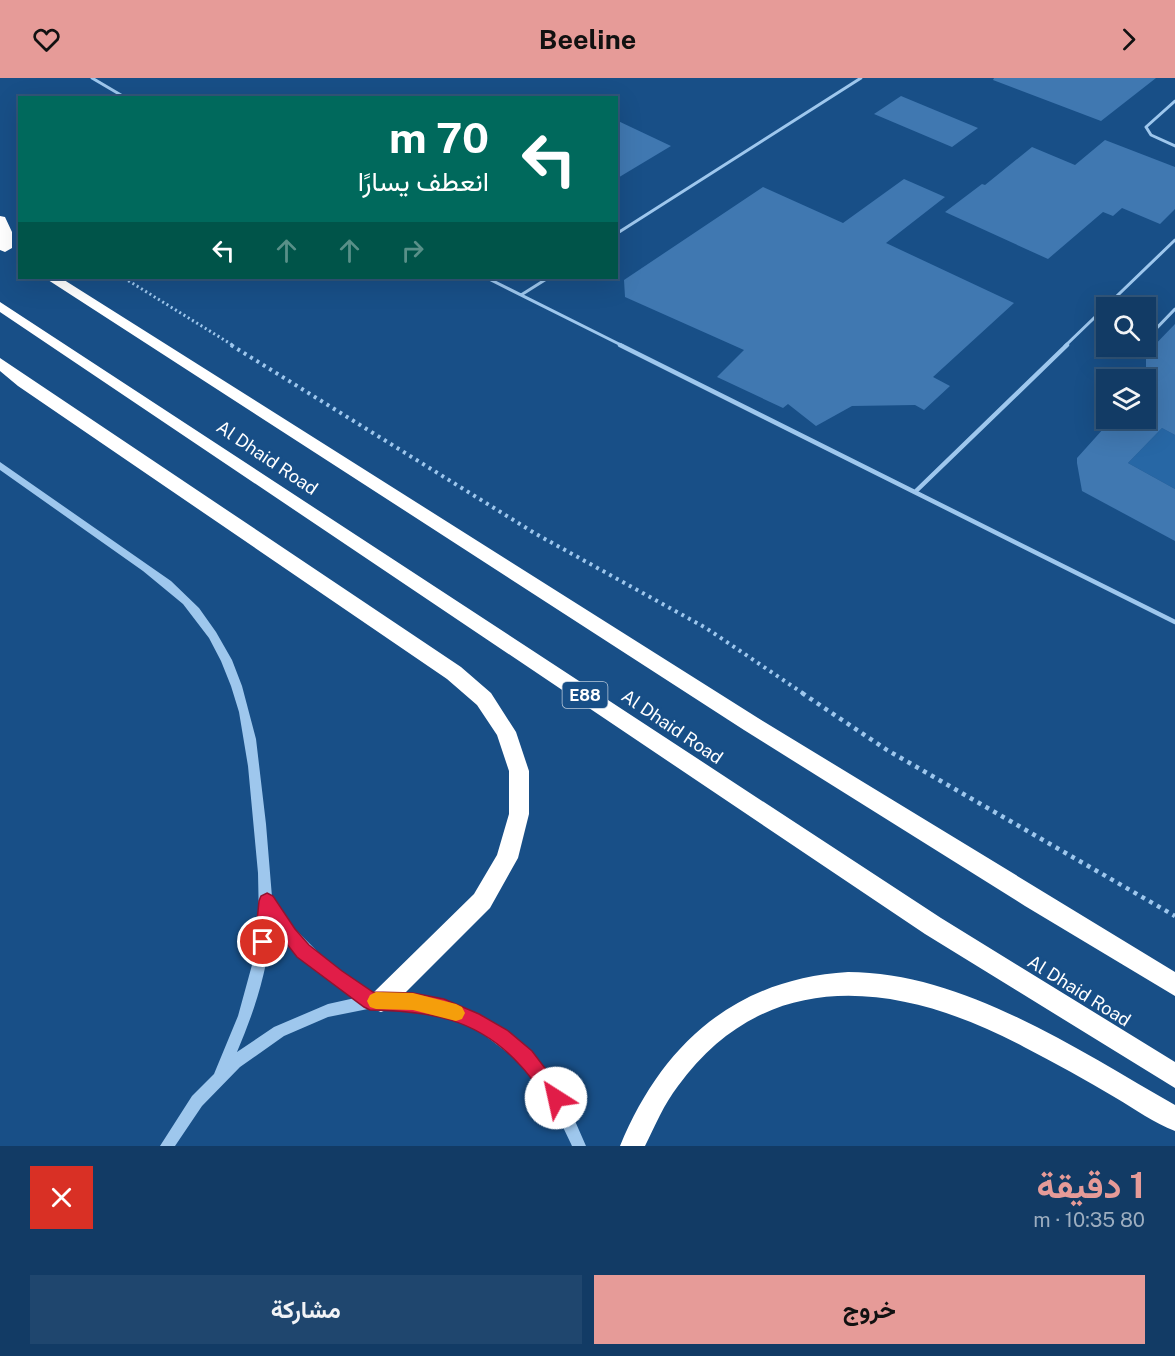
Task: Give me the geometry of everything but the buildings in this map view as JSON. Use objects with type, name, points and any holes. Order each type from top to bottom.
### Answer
[{"type":"highway","points":[[0,220],[5,232],[3,246],[18,256]]},
{"type":"highway","name":"Al Dhaid Road","points":[[54,279],[634,651],[977,866],[1175,985]]},
{"type":"highway","name":"Al Dhaid Road","points":[[0,306],[933,926],[1175,1076]]},
{"type":"highway","points":[[0,363],[23,382],[454,673],[484,699],[506,732],[519,771],[519,814],[507,858],[482,901],[376,1001]]},
{"type":"highway","points":[[632,1146],[651,1106],[669,1079],[710,1034],[733,1017],[759,1004],[795,991],[842,984],[872,984],[902,988],[961,1007],[1052,1050],[1175,1119]]},
{"type":"street","points":[[0,465],[167,583],[195,610],[218,643],[236,680],[248,721],[267,901],[261,956],[255,984],[238,1034],[220,1074]]},
{"type":"street","points":[[267,901],[289,935],[318,965],[376,1001]]},
{"type":"street","points":[[167,1146],[195,1102],[220,1074],[248,1050],[277,1031],[307,1017],[339,1006],[376,1001],[413,1002],[444,1008],[473,1020],[501,1036],[525,1057],[547,1083],[566,1113],[579,1146]]},
{"type":"lane","points":[[92,78],[123,96]]},
{"type":"lane","points":[[618,233],[861,78]]},
{"type":"lane","points":[[1175,101],[1146,127],[1151,135],[1175,146]]},
{"type":"lane","points":[[915,492],[1175,240]]},
{"type":"lane","points":[[489,279],[1175,622]]},
{"type":"lane","points":[[521,295],[546,279]]},
{"type":"lane","points":[[1156,329],[1175,309]]},
{"type":"path","points":[[126,279],[536,534],[706,628],[887,750],[1175,916]]},
{"type":"shaded area","points":[[1162,428],[1175,435],[1175,489],[1128,463]]},
{"type":"slow traffic","points":[[376,1001],[413,1002],[444,1008],[456,1013]]},
{"type":"route","points":[[263,942],[267,901],[289,935],[303,951],[336,978],[370,1001],[413,1002],[444,1008],[473,1020],[501,1036],[525,1057],[547,1083],[556,1098]]}]
